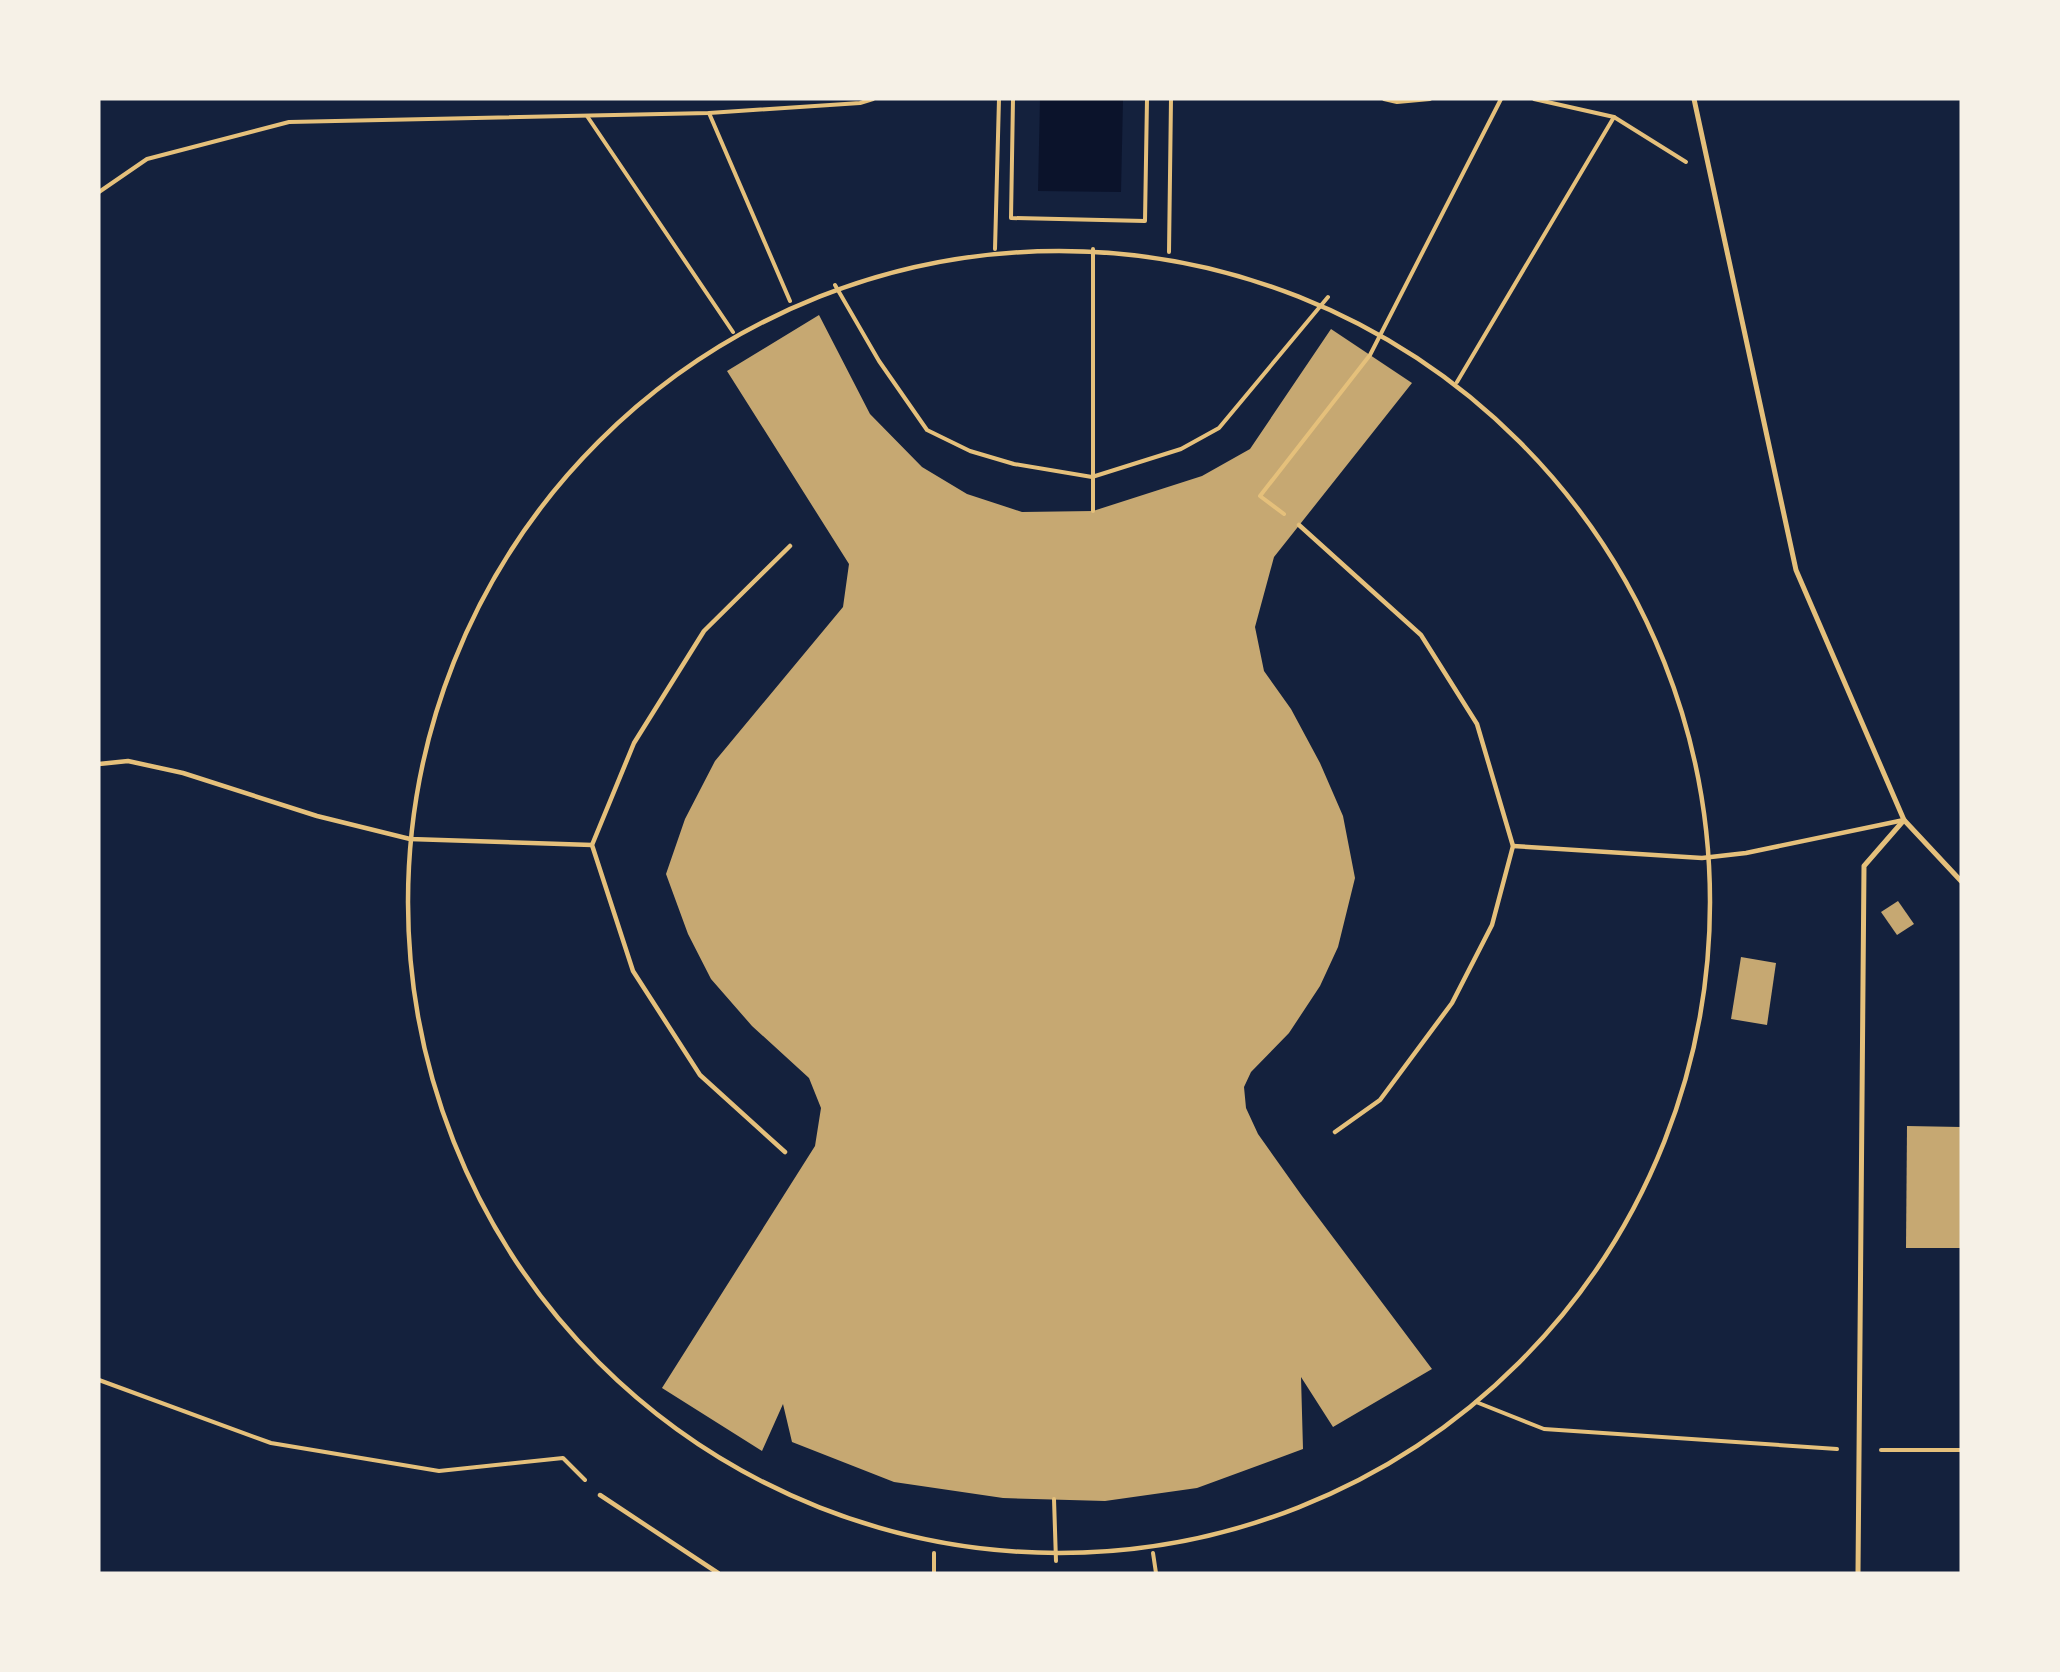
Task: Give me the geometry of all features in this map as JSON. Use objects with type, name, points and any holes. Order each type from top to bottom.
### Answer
[{"type":"street","points":[[1694,99],[1709,177],[1796,570],[1904,820],[1961,881]]},
{"type":"street","points":[[1858,1573],[1864,866],[1904,820]]},
{"type":"lane","points":[[928,258],[996,249],[1169,252]]},
{"type":"lane","points":[[790,302],[865,274]]},
{"type":"lane","points":[[462,1142],[445,1100],[423,1011],[413,919],[410,839],[436,717],[476,614],[536,519],[611,437],[689,365],[733,332],[771,312]]},
{"type":"lane","points":[[1413,347],[1457,382],[1576,514],[1587,535]]},
{"type":"lane","points":[[1299,525],[1421,635],[1477,723],[1513,846],[1492,925],[1452,1003],[1380,1100],[1335,1132]]},
{"type":"lane","points":[[785,1152],[700,1075],[633,971],[592,845],[634,743],[704,631],[790,546]]},
{"type":"lane","points":[[99,764],[128,761],[183,773],[317,816],[410,839],[592,845]]},
{"type":"lane","points":[[1513,846],[1702,858],[1746,853],[1904,820]]},
{"type":"lane","points":[[1700,847],[1701,881]]},
{"type":"lane","points":[[1363,1484],[1476,1402],[1584,1294],[1661,1150],[1701,1011],[1701,928]]},
{"type":"lane","points":[[466,1152],[491,1204]]},
{"type":"lane","points":[[526,1263],[539,1280]]},
{"type":"lane","points":[[566,1315],[629,1389],[710,1453],[817,1514]]},
{"type":"lane","points":[[600,1495],[718,1573]]},
{"type":"lane","points":[[1056,1561],[1153,1553]]},
{"type":"path","points":[[99,192],[147,159],[290,122],[709,113],[860,103],[873,99]]},
{"type":"path","points":[[996,249],[999,99]]},
{"type":"path","points":[[1013,99],[1011,218],[1145,221],[1147,99]]},
{"type":"path","points":[[1169,252],[1171,99]]},
{"type":"path","points":[[1384,99],[1397,102],[1430,99]]},
{"type":"path","points":[[1299,525],[1260,496],[1370,355],[1501,99]]},
{"type":"path","points":[[1534,99],[1614,117],[1709,177]]},
{"type":"path","points":[[709,113],[790,302]]},
{"type":"path","points":[[587,116],[733,332]]},
{"type":"path","points":[[1457,382],[1614,117]]},
{"type":"path","points":[[1093,249],[1093,511]]},
{"type":"path","points":[[835,285],[879,361],[927,430],[970,451],[1014,464],[1092,477],[1181,449],[1219,428],[1328,297]]},
{"type":"path","points":[[99,1380],[271,1443],[439,1471],[562,1458],[600,1495]]},
{"type":"path","points":[[1476,1402],[1544,1429],[1858,1450],[1961,1450]]},
{"type":"path","points":[[1054,1499],[1056,1561]]},
{"type":"path","points":[[934,1553],[934,1573]]},
{"type":"path","points":[[1153,1553],[1156,1573]]},
{"type":"water","points":[[1040,99],[1123,99],[1121,192],[1038,191]]},
{"type":"building","points":[[819,315],[870,414],[922,467],[967,494],[1022,512],[1093,511],[1202,476],[1250,449],[1331,329],[1412,383],[1274,557],[1255,627],[1264,671],[1291,709],[1320,763],[1343,816],[1355,878],[1338,947],[1320,986],[1289,1033],[1251,1072],[1244,1087],[1246,1108],[1258,1134],[1302,1196],[1432,1369],[1333,1427],[1301,1377],[1303,1449],[1197,1488],[1105,1501],[1003,1498],[894,1482],[792,1442],[783,1404],[762,1451],[662,1388],[815,1146],[821,1108],[809,1078],[752,1026],[711,979],[688,934],[666,874],[685,819],[715,761],[843,607],[849,564],[727,371]]},
{"type":"building","points":[[1898,901],[1914,924],[1897,935],[1881,912]]},
{"type":"building","points":[[1741,957],[1776,963],[1767,1025],[1731,1019]]},
{"type":"building","points":[[1907,1126],[1961,1127],[1961,1248],[1906,1248]]}]
